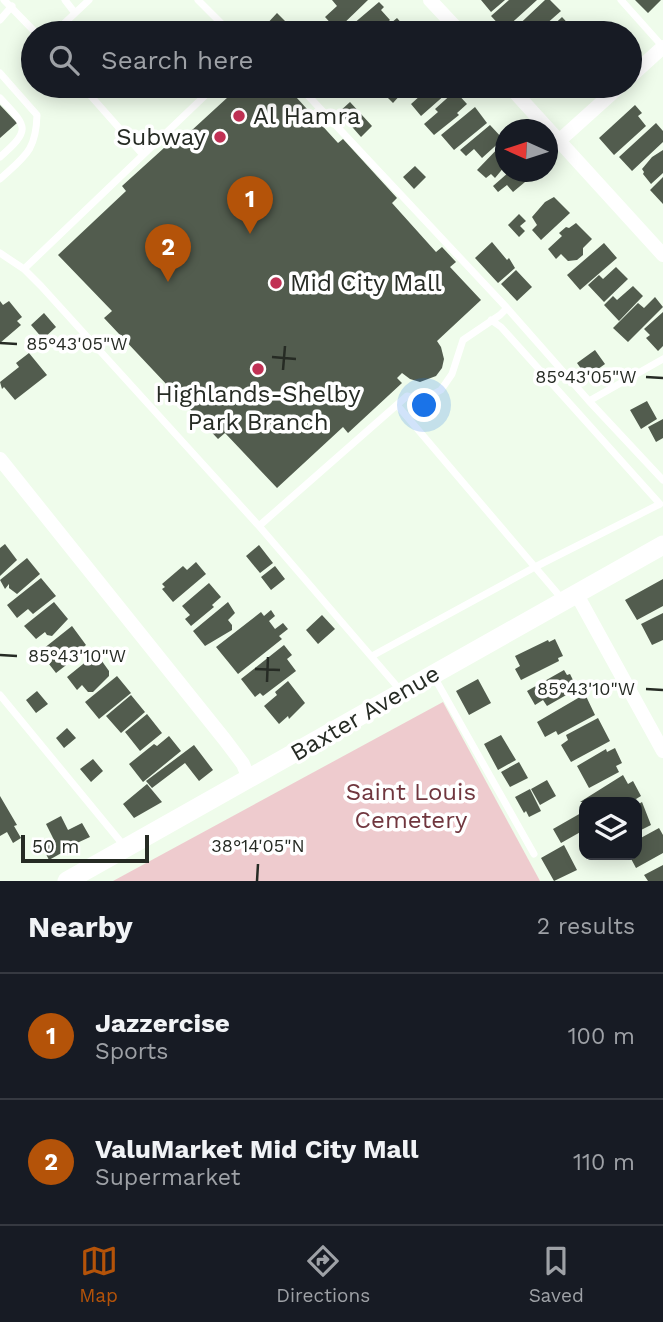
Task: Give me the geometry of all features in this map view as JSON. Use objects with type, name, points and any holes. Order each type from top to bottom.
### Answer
[{"type":"main road","name":"Baxter Avenue","points":[[67,881],[663,545]]},
{"type":"street","points":[[430,0],[450,21]]},
{"type":"street","points":[[642,66],[663,47]]},
{"type":"street","points":[[520,98],[663,256]]},
{"type":"street","points":[[560,140],[607,98]]},
{"type":"street","points":[[0,459],[225,740],[243,764],[249,779]]},
{"type":"street","points":[[570,597],[663,751]]},
{"type":"lane","points":[[4,0],[25,21]]},
{"type":"lane","points":[[65,0],[75,13]]},
{"type":"lane","points":[[67,21],[89,0]]},
{"type":"lane","points":[[198,0],[219,21]]},
{"type":"lane","points":[[621,0],[640,21]]},
{"type":"lane","points":[[0,20],[12,6]]},
{"type":"lane","points":[[642,24],[663,47]]},
{"type":"lane","points":[[0,73],[21,97]]},
{"type":"lane","points":[[0,98],[22,121],[22,130],[18,141],[0,157]]},
{"type":"lane","points":[[0,179],[30,151],[37,132],[37,115],[22,98]]},
{"type":"lane","points":[[92,98],[142,155]]},
{"type":"lane","points":[[24,269],[202,98]]},
{"type":"lane","points":[[310,98],[663,480]]},
{"type":"lane","points":[[0,253],[24,269],[259,526],[373,656],[401,692]]},
{"type":"lane","points":[[259,526],[407,396],[422,400],[441,390],[452,374],[463,340],[507,308]]},
{"type":"lane","points":[[373,656],[535,567],[660,504],[501,327],[491,320]]},
{"type":"lane","points":[[589,401],[663,359]]},
{"type":"lane","points":[[397,405],[535,567],[570,597]]},
{"type":"lane","points":[[433,674],[534,854]]},
{"type":"lane","points":[[0,695],[126,848]]},
{"type":"green space","name":"Saint Louis Cemetery","points":[[443,702],[540,881],[113,881]]},
{"type":"building","points":[[332,0],[368,0],[346,21],[329,21],[325,17],[337,6]]},
{"type":"building","points":[[481,0],[505,0],[491,12]]},
{"type":"building","points":[[509,0],[537,0],[514,21],[496,21],[491,16]]},
{"type":"building","points":[[545,0],[550,0],[561,11],[550,21],[523,21]]},
{"type":"building","points":[[635,0],[661,0],[648,13]]},
{"type":"building","points":[[379,2],[384,7],[381,10],[390,20],[389,21],[357,21]]},
{"type":"building","points":[[277,13],[285,21],[270,21]]},
{"type":"building","name":"Mid City Mall","points":[[227,98],[297,98],[338,143],[343,139],[397,198],[392,203],[436,252],[442,247],[456,262],[450,267],[481,300],[437,341],[444,359],[436,376],[420,382],[402,373],[397,378],[402,383],[348,433],[343,427],[277,488],[225,433],[218,439],[104,318],[112,311],[58,255],[126,191],[122,186],[175,138],[179,142]]},
{"type":"building","points":[[418,98],[441,98],[421,116],[411,104]]},
{"type":"building","points":[[447,98],[461,98],[467,104],[457,113],[459,115],[434,135],[424,124],[438,112],[435,109]]},
{"type":"building","points":[[350,102],[372,126],[361,137],[339,112]]},
{"type":"building","points":[[0,105],[17,123],[0,138]]},
{"type":"building","points":[[635,105],[642,113],[638,116],[646,126],[614,155],[599,138]]},
{"type":"building","points":[[475,107],[487,123],[454,150],[441,135]]},
{"type":"building","points":[[656,123],[663,131],[663,142],[632,171],[619,157]]},
{"type":"building","points":[[490,125],[495,130],[495,146],[482,158],[474,149],[466,156],[460,150]]},
{"type":"building","points":[[663,150],[663,173],[651,184],[642,169],[652,157]]},
{"type":"building","points":[[495,151],[495,178],[491,174],[486,178],[477,170]]},
{"type":"building","points":[[415,166],[426,177],[414,189],[403,177]]},
{"type":"building","points":[[663,177],[663,204],[650,190]]},
{"type":"building","points":[[498,182],[525,182],[513,192],[507,185],[498,192],[493,186]]},
{"type":"building","points":[[554,197],[570,213],[541,240],[532,230],[537,225],[532,217],[545,202]]},
{"type":"building","points":[[519,214],[526,221],[520,226],[525,231],[519,237],[508,225]]},
{"type":"building","points":[[576,223],[592,239],[577,260],[568,261],[561,254],[556,259],[548,249],[562,236],[559,233]]},
{"type":"building","points":[[492,242],[507,260],[509,258],[515,268],[498,283],[475,258]]},
{"type":"building","points":[[604,243],[617,258],[580,290],[567,275]]},
{"type":"building","points":[[616,267],[628,279],[604,302],[588,285],[599,275],[603,279]]},
{"type":"building","points":[[516,270],[532,287],[517,301],[501,284]]},
{"type":"building","points":[[633,286],[643,296],[619,321],[604,305],[613,296],[617,300]]},
{"type":"building","points":[[655,297],[663,307],[628,342],[613,328],[638,303],[644,308]]},
{"type":"building","points":[[0,301],[3,305],[9,301],[22,317],[17,321],[21,325],[0,343]]},
{"type":"building","points":[[663,312],[663,346],[658,351],[646,338],[650,335],[644,329]]},
{"type":"building","points":[[44,313],[56,327],[43,339],[31,325]]},
{"type":"building","points":[[595,350],[605,364],[587,377],[577,363]]},
{"type":"building","points":[[29,353],[47,375],[15,400],[4,387],[2,389],[0,382],[19,367],[16,363]]},
{"type":"building","points":[[647,401],[657,419],[641,429],[630,410]]},
{"type":"building","points":[[663,419],[663,438],[656,442],[648,427]]},
{"type":"building","points":[[5,544],[17,560],[0,576],[0,548]]},
{"type":"building","points":[[259,545],[273,563],[260,573],[246,556]]},
{"type":"building","points":[[27,558],[40,574],[17,594],[9,588],[9,584],[5,589],[0,580]]},
{"type":"building","points":[[196,562],[206,574],[173,602],[162,589],[165,587],[162,584],[183,566],[187,570]]},
{"type":"building","points":[[275,566],[285,579],[271,590],[261,577]]},
{"type":"building","points":[[41,578],[56,596],[33,614],[28,609],[17,618],[7,605]]},
{"type":"building","points":[[663,579],[663,606],[637,620],[625,600]]},
{"type":"building","points":[[209,583],[221,597],[212,605],[214,607],[191,626],[185,619],[190,615],[182,606]]},
{"type":"building","points":[[54,602],[68,619],[52,636],[45,632],[36,639],[24,626]]},
{"type":"building","points":[[228,602],[235,613],[228,620],[232,630],[205,646],[193,631]]},
{"type":"building","points":[[271,610],[275,616],[269,621],[275,629],[283,623],[288,629],[279,636],[282,639],[238,674],[216,647],[261,612],[264,616]]},
{"type":"building","points":[[663,613],[663,640],[652,645],[641,624]]},
{"type":"building","points":[[322,615],[335,629],[318,644],[306,630]]},
{"type":"building","points":[[72,626],[86,645],[77,652],[79,655],[56,673],[49,664],[52,661],[43,649]]},
{"type":"building","points":[[555,639],[563,656],[558,658],[559,661],[521,680],[515,669],[520,666],[515,656]]},
{"type":"building","points":[[284,645],[292,655],[287,659],[296,671],[263,696],[260,693],[255,697],[241,679]]},
{"type":"building","points":[[93,656],[99,657],[109,671],[109,676],[93,692],[88,692],[82,685],[77,690],[67,677]]},
{"type":"building","points":[[564,670],[567,675],[570,674],[575,690],[547,706],[543,700],[535,705],[527,691]]},
{"type":"building","points":[[117,676],[131,693],[99,719],[85,702]]},
{"type":"building","points":[[478,679],[491,703],[469,715],[456,691]]},
{"type":"building","points":[[288,681],[305,703],[289,719],[288,716],[279,724],[264,706]]},
{"type":"building","points":[[37,691],[48,704],[36,713],[26,700]]},
{"type":"building","points":[[585,694],[595,715],[558,735],[556,731],[545,737],[537,722]]},
{"type":"building","points":[[131,695],[145,712],[121,733],[106,716]]},
{"type":"building","points":[[147,714],[162,733],[140,751],[125,732]]},
{"type":"building","points":[[598,718],[610,741],[571,762],[561,745],[568,740],[566,735]]},
{"type":"building","points":[[67,728],[76,738],[64,748],[56,738]]},
{"type":"building","points":[[501,735],[516,760],[498,770],[484,744]]},
{"type":"building","points":[[169,736],[181,751],[143,782],[129,764]]},
{"type":"building","points":[[194,745],[213,770],[199,781],[185,763],[152,788],[146,781]]},
{"type":"building","points":[[615,748],[622,763],[616,766],[619,772],[589,788],[577,766],[606,749],[607,752]]},
{"type":"building","points":[[93,759],[103,771],[91,782],[80,769]]},
{"type":"building","points":[[519,762],[528,778],[510,787],[501,772]]},
{"type":"building","points":[[623,775],[628,784],[633,781],[641,796],[639,797],[588,797]]},
{"type":"building","points":[[547,780],[556,796],[540,805],[531,789]]},
{"type":"building","points":[[147,784],[162,802],[134,818],[123,804]]},
{"type":"building","points":[[530,789],[541,811],[529,817],[515,797]]},
{"type":"building","points":[[0,796],[17,825],[14,826],[21,838],[13,843],[7,832],[0,836]]},
{"type":"building","points":[[642,802],[651,825],[642,830]]},
{"type":"building","points":[[579,814],[579,833],[561,843],[553,829]]},
{"type":"building","points":[[61,816],[68,830],[82,823],[90,837],[77,843],[80,849],[67,855],[65,851],[49,860],[43,848],[55,842],[46,824]]},
{"type":"building","points":[[659,828],[663,835],[663,853],[636,868],[632,860],[642,860],[642,837]]},
{"type":"building","points":[[564,845],[577,870],[554,881],[541,858]]},
{"type":"building","points":[[663,865],[663,881],[648,881],[644,875]]},
{"type":"place","name":"Al Hamra","points":[[239,116]]},
{"type":"place","name":"Subway","points":[[220,137]]},
{"type":"place","name":"Jazzercise","points":[[250,234]]},
{"type":"place","name":"ValuMarket Mid City Mall","points":[[168,282]]},
{"type":"place","name":"Mid City Mall","points":[[276,283]]},
{"type":"place","name":"Highlands-Shelby Park Branch","points":[[258,369]]}]
